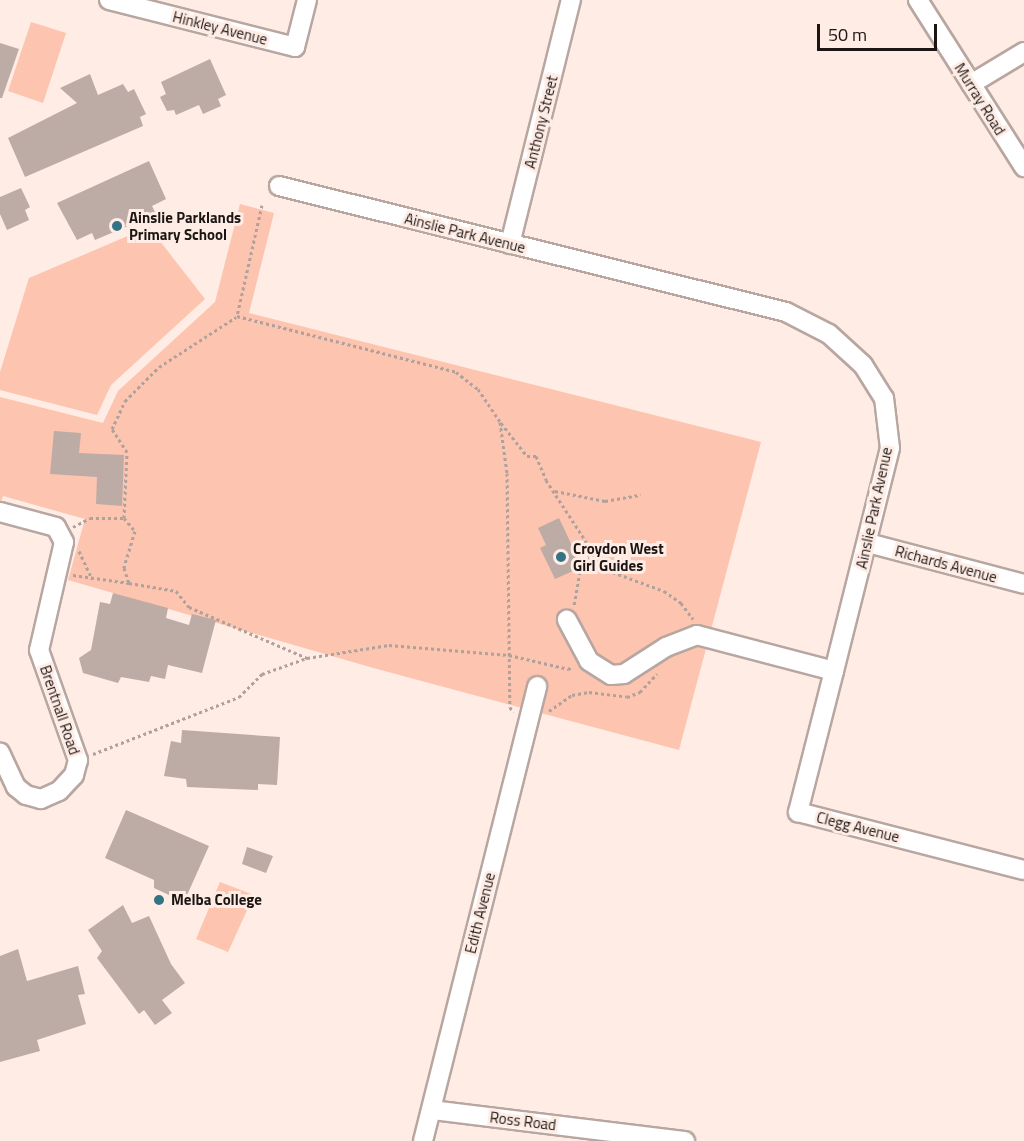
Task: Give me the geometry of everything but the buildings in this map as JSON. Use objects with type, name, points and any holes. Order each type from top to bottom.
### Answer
[{"type":"street","name":"Hinkley Avenue","points":[[109,0],[295,47],[307,0]]},
{"type":"street","name":"Anthony Street","points":[[510,244],[571,0]]},
{"type":"street","name":"Murray Road","points":[[918,0],[1024,167]]},
{"type":"street","points":[[971,84],[1024,52]]},
{"type":"street","name":"Ainslie Park Avenue","points":[[279,186],[786,312],[829,334],[863,365],[884,398],[890,448],[868,543],[834,671]]},
{"type":"street","points":[[0,512],[56,527],[72,534]]},
{"type":"street","name":"Brentnall Road","points":[[0,752],[16,787],[26,795],[41,798],[59,791],[74,775],[78,760],[39,650],[64,542],[72,534]]},
{"type":"street","name":"Richards Avenue","points":[[868,543],[1024,584]]},
{"type":"street","points":[[567,620],[589,661],[597,670],[611,675],[624,674],[666,647],[697,635],[834,671]]},
{"type":"street","name":"Clegg Avenue","points":[[834,671],[798,812],[1024,870]]},
{"type":"street","name":"Edith Avenue","points":[[423,1141],[524,730],[537,686]]},
{"type":"street","name":"Ross Road","points":[[432,1110],[685,1141]]},
{"type":"path","points":[[129,583],[124,568],[135,531],[124,518],[127,452],[112,429],[125,401],[159,367],[237,316],[262,205]]},
{"type":"path","points":[[237,316],[456,372],[478,389],[527,456],[536,456],[553,491],[594,554],[582,560],[575,604],[567,620]]},
{"type":"path","points":[[500,422],[507,473],[510,707],[524,730]]},
{"type":"path","points":[[553,491],[605,501],[640,495]]},
{"type":"path","points":[[92,579],[72,534],[90,518],[124,518]]},
{"type":"path","points":[[57,571],[92,579],[176,591],[189,607],[307,658]]},
{"type":"path","points":[[78,760],[239,697],[262,674],[307,658],[388,645],[509,655],[567,669],[589,661]]},
{"type":"shaded area","points":[[31,22],[66,33],[43,103],[8,91]]},
{"type":"shaded area","points":[[240,204],[274,213],[249,313],[761,442],[679,750],[377,669],[68,580],[85,519],[3,496],[0,506],[0,397],[103,423],[118,391],[215,302]]},
{"type":"shaded area","points":[[149,227],[205,299],[111,385],[97,415],[0,390],[0,372],[29,278]]},
{"type":"shaded area","points":[[220,882],[254,895],[228,952],[196,939]]},
{"type":"place","name":"Ainslie Parklands Primary School","points":[[117,226]]},
{"type":"place","name":"Croydon West Girl Guides","points":[[561,557]]},
{"type":"place","name":"Melba College","points":[[159,900]]}]
